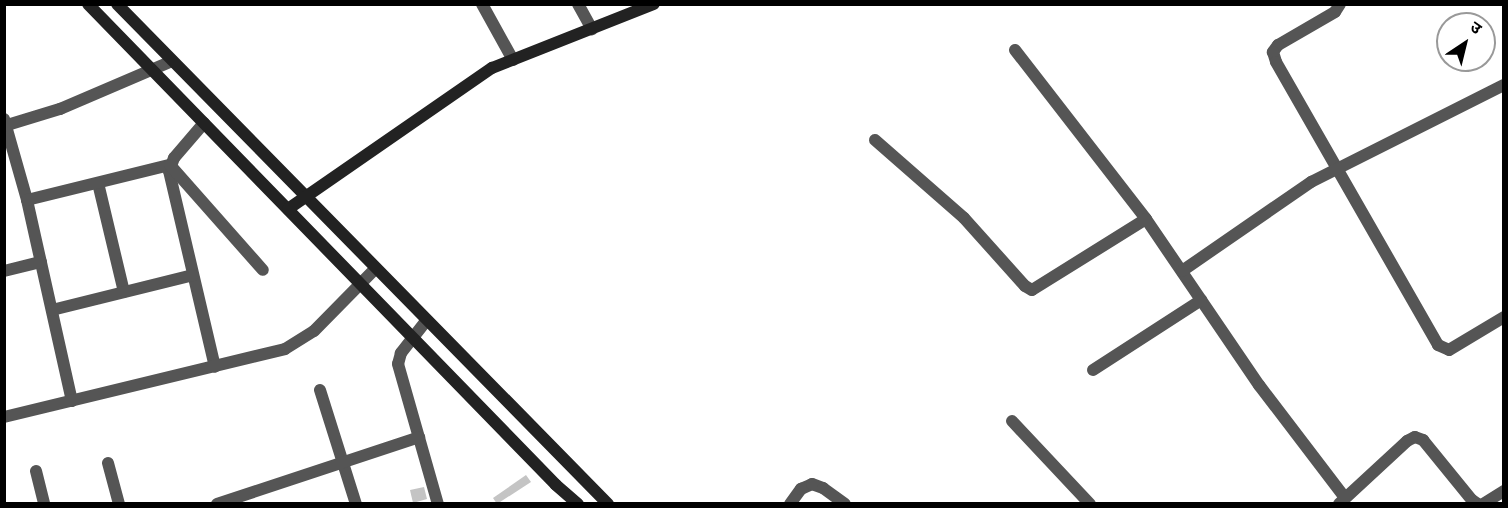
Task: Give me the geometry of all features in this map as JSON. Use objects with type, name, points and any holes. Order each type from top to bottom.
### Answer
[{"type":"street","points":[[88,4],[556,485],[578,504]]},
{"type":"street","points":[[117,4],[608,504]]},
{"type":"street","points":[[482,4],[513,60]]},
{"type":"street","points":[[578,4],[592,29]]},
{"type":"street","points":[[288,209],[492,68],[592,29],[632,8],[654,4]]},
{"type":"street","points":[[1340,4],[1335,12],[1278,45],[1273,52],[1276,62],[1441,348],[1452,348],[1503,317]]},
{"type":"street","points":[[1014,50],[1146,219],[1272,404],[1342,501],[1407,441],[1415,437],[1423,440],[1472,500],[1478,504]]},
{"type":"street","points":[[72,401],[27,200],[5,124],[60,110],[172,62]]},
{"type":"street","points":[[1182,271],[1291,195],[1337,168],[1503,85]]},
{"type":"street","points":[[204,123],[170,165],[169,177],[215,367]]},
{"type":"street","points":[[875,140],[948,203],[1024,286],[1032,290],[1146,219]]},
{"type":"street","points":[[27,200],[170,165]]},
{"type":"street","points":[[170,165],[263,270]]},
{"type":"street","points":[[98,183],[124,292]]},
{"type":"street","points":[[4,271],[41,262]]},
{"type":"street","points":[[4,417],[269,354],[296,344],[314,331],[375,269]]},
{"type":"street","points":[[52,310],[193,275]]},
{"type":"street","points":[[1093,370],[1201,300]]},
{"type":"street","points":[[426,321],[401,353],[398,363],[438,504]]},
{"type":"street","points":[[320,390],[356,504]]},
{"type":"street","points":[[1012,421],[1090,504]]},
{"type":"street","points":[[217,504],[419,436]]},
{"type":"street","points":[[108,464],[119,504]]},
{"type":"street","points":[[36,471],[44,504]]},
{"type":"street","points":[[790,504],[801,489],[812,484],[823,488],[845,504]]},
{"type":"street","points":[[1483,504],[1503,491]]},
{"type":"building","points":[[526,475],[531,482],[497,504],[493,498]]},
{"type":"building","points":[[424,487],[427,499],[413,503],[410,490]]}]
